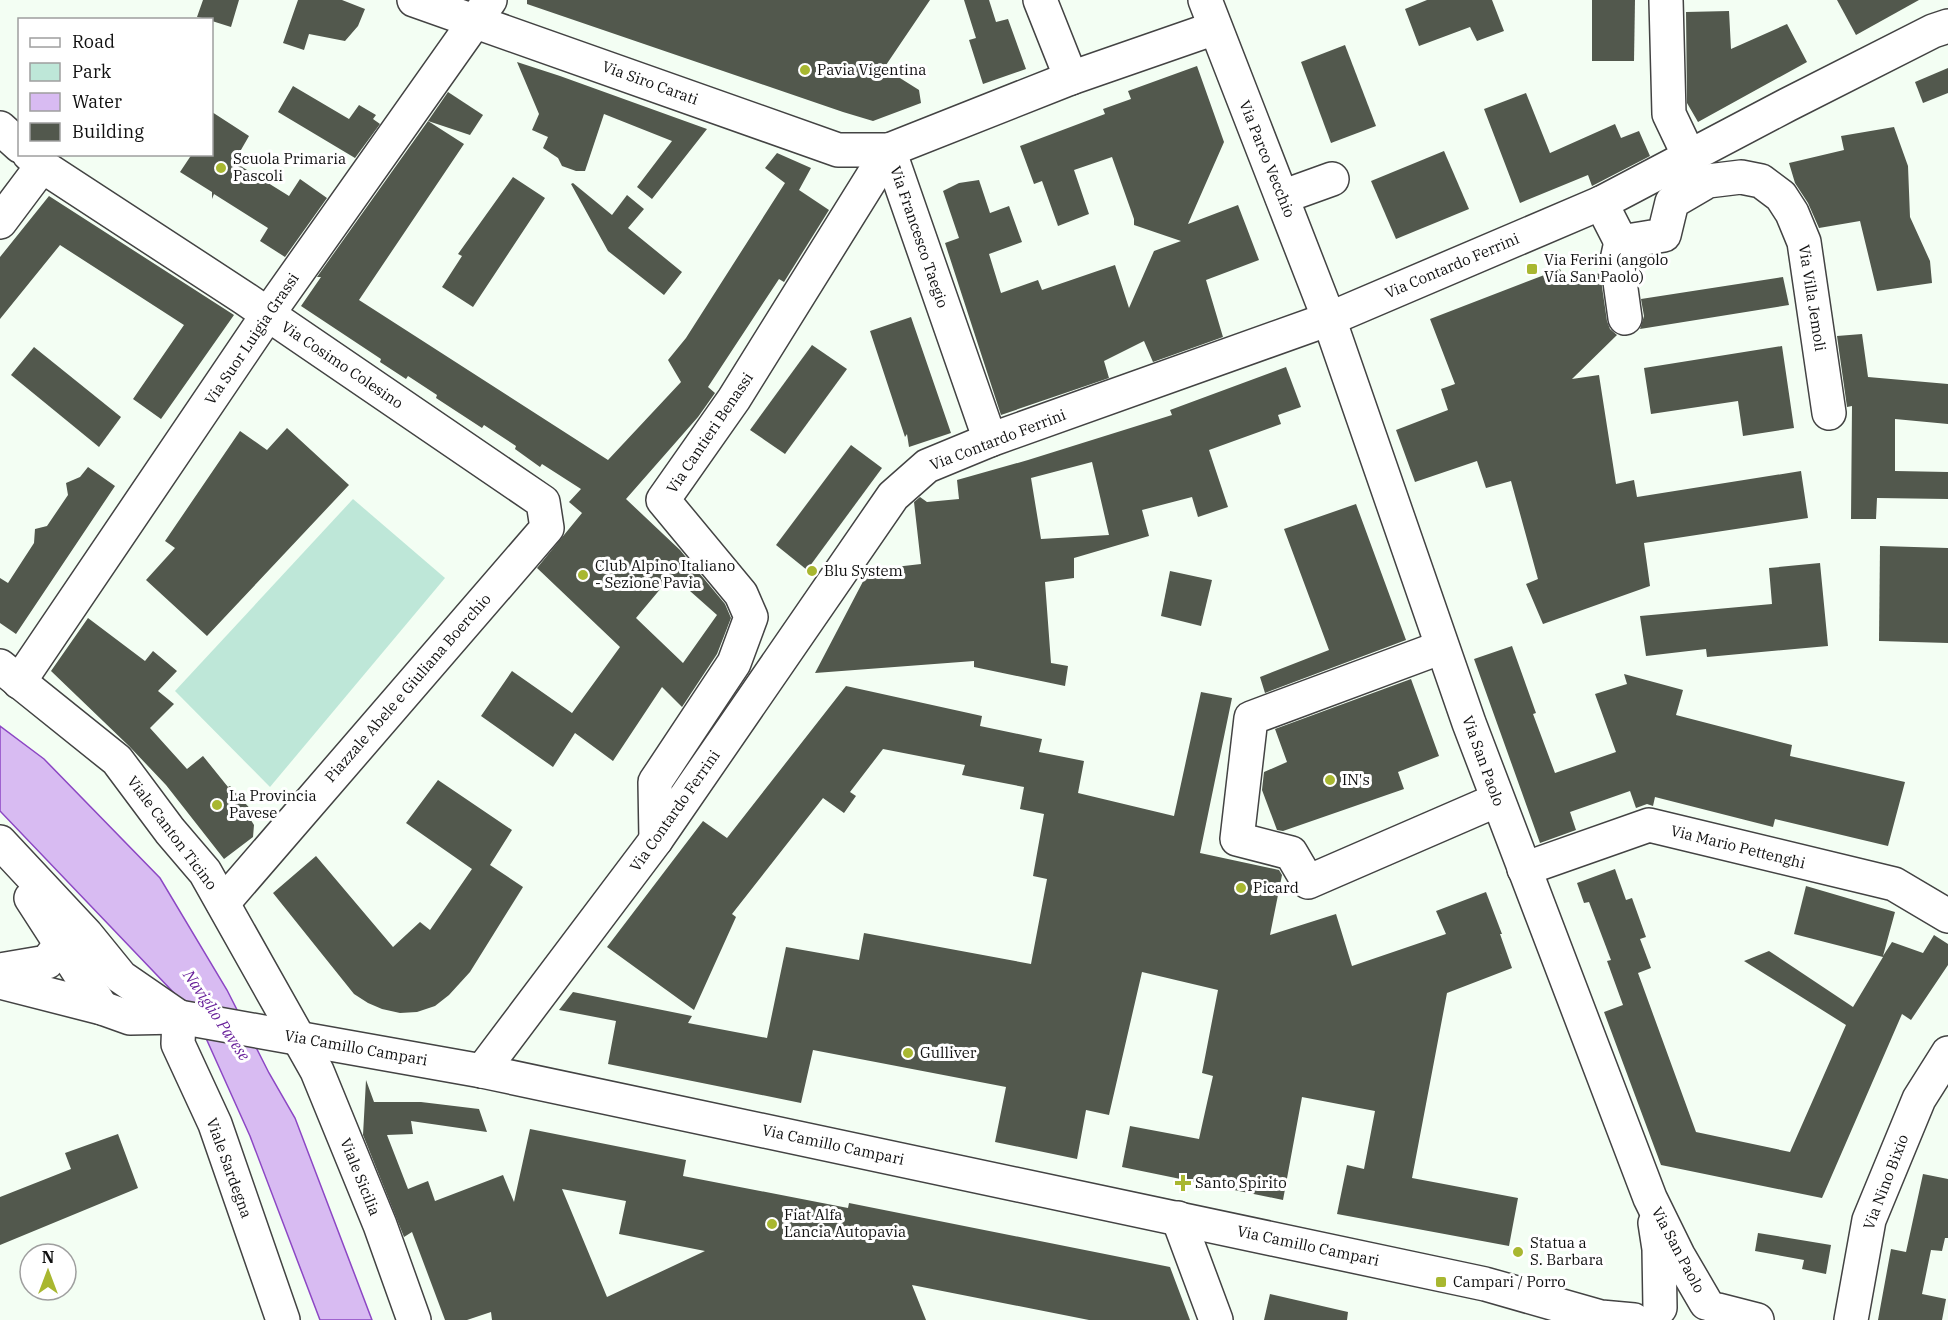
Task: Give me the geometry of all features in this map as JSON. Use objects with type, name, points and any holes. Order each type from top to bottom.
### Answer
[{"type":"street","name":"Via Siro Carati","points":[[414,0],[483,10],[838,150],[889,150]]},
{"type":"street","points":[[1040,0],[1071,78]]},
{"type":"street","points":[[1666,0],[1669,114],[1689,156]]},
{"type":"street","name":"Via Suor Luigia Grassi","points":[[10,674],[483,10]]},
{"type":"street","name":"Via Francesco Taegio","points":[[990,441],[889,150],[1071,78],[1210,14]]},
{"type":"street","name":"Via Parco Vecchio","points":[[1210,14],[1329,319]]},
{"type":"street","name":"Via Contardo Ferrini","points":[[482,1071],[656,840],[893,496],[927,466],[990,441],[1329,319],[1601,203],[1933,31],[1948,26]]},
{"type":"street","name":"Via Cosimo Colesino","points":[[0,128],[18,145]]},
{"type":"street","name":"Via Cantieri Benassi","points":[[656,840],[655,782],[735,663],[752,617],[741,594],[663,500],[735,399],[889,150]]},
{"type":"street","points":[[0,222],[30,156]]},
{"type":"street","name":"Via Cosimo Colesino","points":[[30,156],[268,314],[543,502],[547,528]]},
{"type":"street","name":"Via Villa Jemoli","points":[[1621,242],[1664,235],[1672,202],[1708,181],[1741,177],[1761,181],[1781,196],[1804,242],[1829,413]]},
{"type":"street","points":[[1282,197],[1332,179]]},
{"type":"street","points":[[1601,203],[1621,242],[1617,260],[1625,318]]},
{"type":"street","name":"Via San Paolo","points":[[1329,319],[1497,800],[1650,1198],[1678,1255],[1717,1311]]},
{"type":"street","name":"Piazzale Abele e Giuliana Boerchio","points":[[223,903],[547,528]]},
{"type":"street","points":[[1442,647],[1251,718],[1237,839],[1291,853],[1308,882],[1497,800]]},
{"type":"street","name":"Viale Canton Ticino","points":[[10,674],[117,760],[170,831],[205,872],[299,1038]]},
{"type":"street","name":"Via Mario Pettenghi","points":[[1524,869],[1649,825],[1894,884],[1948,916]]},
{"type":"street","points":[[2,843],[17,874],[102,1008]]},
{"type":"street","points":[[2,843],[86,934],[121,977],[179,1017]]},
{"type":"street","points":[[0,970],[47,962],[61,944]]},
{"type":"street","points":[[0,982],[102,1008],[130,1018],[179,1017]]},
{"type":"street","name":"Via Camillo Campari","points":[[179,1017],[482,1071],[1485,1284],[1601,1317],[1648,1316]]},
{"type":"street","name":"Viale Sardegna","points":[[179,1017],[178,1044],[215,1124],[283,1320]]},
{"type":"street","name":"Viale Sicilia","points":[[299,1038],[317,1071],[380,1225],[414,1320]]},
{"type":"street","name":"Via Nino Bixio","points":[[1851,1320],[1869,1220],[1919,1099],[1948,1053]]},
{"type":"street","name":"Via San Paolo","points":[[1648,1316],[1659,1249],[1650,1198]]},
{"type":"street","points":[[1178,1218],[1216,1320]]},
{"type":"street","name":"Via Camillo Campari","points":[[1485,1284],[1559,1320]]},
{"type":"street","points":[[1648,1316],[1676,1300],[1691,1299],[1717,1311],[1756,1320]]},
{"type":"green space","points":[[353,499],[445,578],[270,787],[175,691]]},
{"type":"water","name":"Naviglio Pavese","points":[[0,726],[44,759],[160,878],[227,990],[269,1073],[295,1118],[372,1320],[320,1320],[250,1136],[196,1016],[0,811]]},
{"type":"building","points":[[203,0],[239,0],[231,27],[213,21],[213,18],[197,17]]},
{"type":"building","points":[[298,0],[342,0],[365,9],[358,26],[345,41],[309,34],[304,50],[283,43]]},
{"type":"building","name":"Pavia Vigentina","points":[[527,0],[930,0],[884,68],[919,90],[921,103],[873,121],[527,4]]},
{"type":"building","points":[[964,0],[989,0],[996,22],[1008,19],[1026,69],[983,84],[969,40],[976,38]]},
{"type":"building","points":[[1427,0],[1492,0],[1504,31],[1477,41],[1470,27],[1419,46],[1405,9]]},
{"type":"building","points":[[1592,0],[1635,0],[1634,61],[1592,61]]},
{"type":"building","points":[[1837,0],[1919,0],[1856,35]]},
{"type":"building","points":[[1729,11],[1731,49],[1787,24],[1807,62],[1698,122],[1687,103],[1686,12]]},
{"type":"building","points":[[1345,45],[1376,126],[1331,143],[1301,62]]},
{"type":"building","points":[[517,62],[707,129],[652,199],[637,187],[672,141],[604,114],[585,171],[576,171],[562,166],[558,158],[543,148],[548,137],[532,130],[539,114]]},
{"type":"building","points":[[1197,66],[1224,142],[1188,224],[1238,205],[1259,260],[1206,280],[1223,337],[1153,362],[1144,341],[1104,361],[1109,378],[1001,415],[945,243],[959,238],[943,191],[959,183],[979,180],[990,213],[1009,206],[1022,242],[989,254],[1001,293],[1038,280],[1042,290],[1115,265],[1129,308],[1154,251],[1181,241],[1134,225],[1134,219],[1112,157],[1074,170],[1089,214],[1058,226],[1042,181],[1034,184],[1020,146],[1105,114],[1103,109],[1131,99],[1128,91]]},
{"type":"building","points":[[1948,68],[1948,93],[1923,103],[1915,82]]},
{"type":"building","points":[[293,86],[349,119],[359,105],[376,115],[373,119],[380,124],[355,158],[278,112]]},
{"type":"building","points":[[448,92],[483,115],[470,135],[428,121]]},
{"type":"building","points":[[1526,93],[1550,153],[1615,124],[1621,138],[1639,131],[1650,156],[1592,186],[1588,175],[1520,203],[1484,109]]},
{"type":"building","points":[[213,113],[249,136],[234,162],[289,196],[300,179],[327,198],[285,257],[260,241],[268,228],[214,194],[212,199],[212,192],[180,172],[191,156],[213,156]]},
{"type":"building","points":[[428,121],[464,144],[359,300],[608,460],[681,382],[668,360],[686,338],[785,183],[765,168],[777,153],[811,168],[799,190],[829,210],[784,282],[779,279],[708,387],[715,393],[698,417],[626,499],[680,550],[725,604],[731,618],[717,654],[682,707],[662,687],[613,761],[575,733],[553,767],[481,716],[512,671],[572,713],[620,647],[537,568],[582,513],[569,502],[581,489],[542,464],[540,467],[515,449],[516,446],[484,425],[482,428],[436,398],[437,395],[408,376],[406,379],[380,362],[381,359],[301,306],[321,277],[317,277]],"holes":[[[672,575],[717,615],[683,663],[636,618]]]},
{"type":"building","points":[[1894,127],[1908,166],[1910,217],[1930,261],[1932,283],[1877,291],[1860,221],[1819,228],[1808,203],[1795,183],[1789,163],[1844,150],[1841,136]]},
{"type":"building","points":[[1444,151],[1469,209],[1396,239],[1371,181]]},
{"type":"building","points":[[513,177],[545,198],[473,307],[442,287],[462,256],[458,254]]},
{"type":"building","points":[[573,183],[612,215],[627,195],[644,209],[628,228],[682,272],[664,295],[608,251],[571,184]]},
{"type":"building","points":[[49,196],[234,315],[161,419],[133,399],[184,325],[60,245],[0,319],[0,257]]},
{"type":"building","points":[[1560,269],[1566,283],[1600,273],[1607,321],[1610,329],[1617,335],[1572,379],[1599,375],[1616,484],[1634,480],[1637,497],[1801,471],[1808,518],[1644,543],[1650,586],[1543,624],[1526,584],[1538,579],[1511,481],[1486,488],[1477,461],[1415,482],[1396,430],[1448,410],[1441,389],[1455,384],[1430,319]]},
{"type":"building","points":[[1783,277],[1789,305],[1640,329],[1644,316],[1641,299]]},
{"type":"building","points":[[911,317],[951,433],[909,447],[907,434],[905,437],[870,331]]},
{"type":"building","points":[[1862,334],[1868,377],[1948,384],[1948,424],[1895,419],[1895,471],[1948,472],[1948,499],[1877,498],[1876,519],[1851,519],[1852,406],[1847,407],[1837,336]]},
{"type":"building","points":[[812,345],[847,369],[785,454],[750,430]]},
{"type":"building","points":[[1782,346],[1794,428],[1743,436],[1738,401],[1651,414],[1644,368]]},
{"type":"building","points":[[34,347],[121,417],[99,447],[11,375]]},
{"type":"building","points":[[1286,367],[1301,407],[1278,415],[1281,424],[1209,450],[1228,507],[1198,517],[1192,497],[1142,510],[1149,536],[1074,558],[1074,578],[1045,582],[1051,663],[1068,666],[1065,686],[974,667],[974,661],[815,673],[869,570],[921,564],[914,502],[920,497],[927,502],[959,499],[957,480],[1172,415],[1170,410]],"holes":[[[1092,462],[1109,535],[1041,539],[1031,478]]]},
{"type":"building","points":[[287,428],[349,485],[207,636],[146,580],[175,548],[165,541],[240,431],[267,450]]},
{"type":"building","points":[[851,445],[882,468],[807,570],[776,545]]},
{"type":"building","points":[[88,467],[115,486],[16,634],[0,623],[0,578],[8,583],[34,543],[35,529],[47,526],[68,495],[66,483],[80,477]]},
{"type":"building","points":[[1356,504],[1406,640],[1265,693],[1260,677],[1329,650],[1284,529]]},
{"type":"building","points":[[1880,546],[1948,548],[1948,643],[1879,641]]},
{"type":"building","points":[[1820,563],[1828,646],[1707,657],[1706,649],[1646,656],[1640,616],[1772,604],[1769,568]]},
{"type":"building","points":[[1170,571],[1212,580],[1201,626],[1161,616]]},
{"type":"building","points":[[88,618],[145,661],[153,651],[177,671],[158,691],[174,704],[150,728],[187,769],[203,756],[228,787],[230,786],[253,812],[249,817],[254,825],[253,837],[224,859],[166,785],[51,671]]},
{"type":"building","points":[[1512,646],[1536,713],[1533,714],[1555,773],[1616,752],[1595,694],[1627,684],[1624,674],[1683,690],[1676,715],[1792,745],[1790,756],[1905,782],[1888,846],[1775,819],[1773,827],[1655,797],[1653,806],[1647,804],[1636,808],[1630,791],[1570,812],[1576,830],[1540,843],[1474,659]]},
{"type":"building","points":[[1411,679],[1439,756],[1398,772],[1404,789],[1283,831],[1277,830],[1262,790],[1264,772],[1287,762],[1275,729]]},
{"type":"building","points":[[846,686],[982,716],[980,726],[1042,739],[1039,752],[1084,761],[1078,793],[1174,816],[1201,692],[1232,698],[1200,853],[1279,870],[1282,875],[1270,935],[1336,914],[1352,966],[1446,934],[1436,911],[1486,892],[1512,968],[1447,993],[1412,1178],[1518,1198],[1509,1246],[1337,1214],[1347,1165],[1364,1169],[1375,1111],[1302,1097],[1283,1200],[1122,1167],[1130,1126],[1199,1139],[1213,1076],[1202,1073],[1218,990],[1142,972],[1109,1115],[1086,1110],[1077,1159],[995,1142],[1006,1087],[813,1050],[801,1103],[608,1064],[616,1021],[559,1010],[573,992],[692,1016],[688,1023],[767,1038],[786,947],[859,960],[864,933],[1031,964],[1047,879],[1033,876],[1044,814],[1020,809],[1024,787],[962,775],[965,765],[883,749],[850,792],[856,796],[844,813],[823,798],[732,914],[736,917],[694,1010],[607,947],[703,821],[727,838]]},
{"type":"building","points":[[438,780],[512,830],[490,865],[523,887],[470,972],[449,995],[435,1006],[417,1012],[400,1013],[382,1009],[354,994],[273,893],[316,856],[393,947],[420,922],[430,930],[472,869],[406,823]]},
{"type":"building","points":[[1615,869],[1626,900],[1632,898],[1646,937],[1640,939],[1651,968],[1638,973],[1696,1132],[1790,1152],[1846,1025],[1744,961],[1769,951],[1853,1007],[1883,957],[1794,934],[1806,886],[1895,912],[1883,956],[1892,942],[1923,953],[1934,935],[1948,944],[1948,965],[1911,1020],[1902,1014],[1822,1198],[1661,1165],[1604,1012],[1623,1005],[1607,961],[1611,960],[1589,902],[1584,903],[1577,883]]},
{"type":"building","points":[[366,1080],[374,1102],[421,1102],[479,1109],[487,1132],[411,1121],[413,1134],[387,1135],[408,1189],[428,1181],[435,1201],[503,1175],[514,1202],[530,1129],[686,1160],[683,1176],[848,1208],[849,1203],[1170,1267],[1190,1320],[1089,1320],[912,1285],[926,1320],[492,1320],[491,1312],[467,1320],[445,1320],[412,1232],[404,1237],[363,1135]],"holes":[[[562,1189],[626,1201],[619,1234],[705,1251],[607,1297]]]},
{"type":"building","points":[[118,1134],[138,1188],[0,1245],[0,1197],[71,1169],[65,1153]]},
{"type":"building","points":[[1923,1174],[1948,1179],[1948,1238],[1945,1238],[1942,1251],[1931,1250],[1922,1294],[1946,1299],[1942,1320],[1878,1320],[1891,1249],[1906,1252]]},
{"type":"building","points":[[1758,1233],[1831,1245],[1826,1274],[1802,1269],[1804,1260],[1755,1251]]},
{"type":"building","points":[[1270,1294],[1348,1312],[1347,1320],[1264,1320]]},
{"type":"place","name":"Pavia Vigentina","points":[[805,70]]},
{"type":"place","name":"Scuola Primaria Pascoli","points":[[221,168]]},
{"type":"place","name":"Via Ferini (angolo Via San Paolo)","points":[[1532,269]]},
{"type":"place","name":"Blu System","points":[[812,571]]},
{"type":"place","name":"Club Alpino Italiano - Sezione Pavia","points":[[583,575]]},
{"type":"place","name":"IN's","points":[[1330,780]]},
{"type":"place","name":"La Provincia Pavese","points":[[217,805]]},
{"type":"place","name":"Picard","points":[[1241,888]]},
{"type":"place","name":"Gulliver","points":[[908,1053]]},
{"type":"place","name":"Santo Spirito","points":[[1183,1183]]},
{"type":"place","name":"Fiat Alfa Lancia Autopavia","points":[[772,1224]]},
{"type":"place","name":"Statua a S. Barbara","points":[[1518,1252]]},
{"type":"place","name":"Campari / Porro","points":[[1441,1282]]}]
